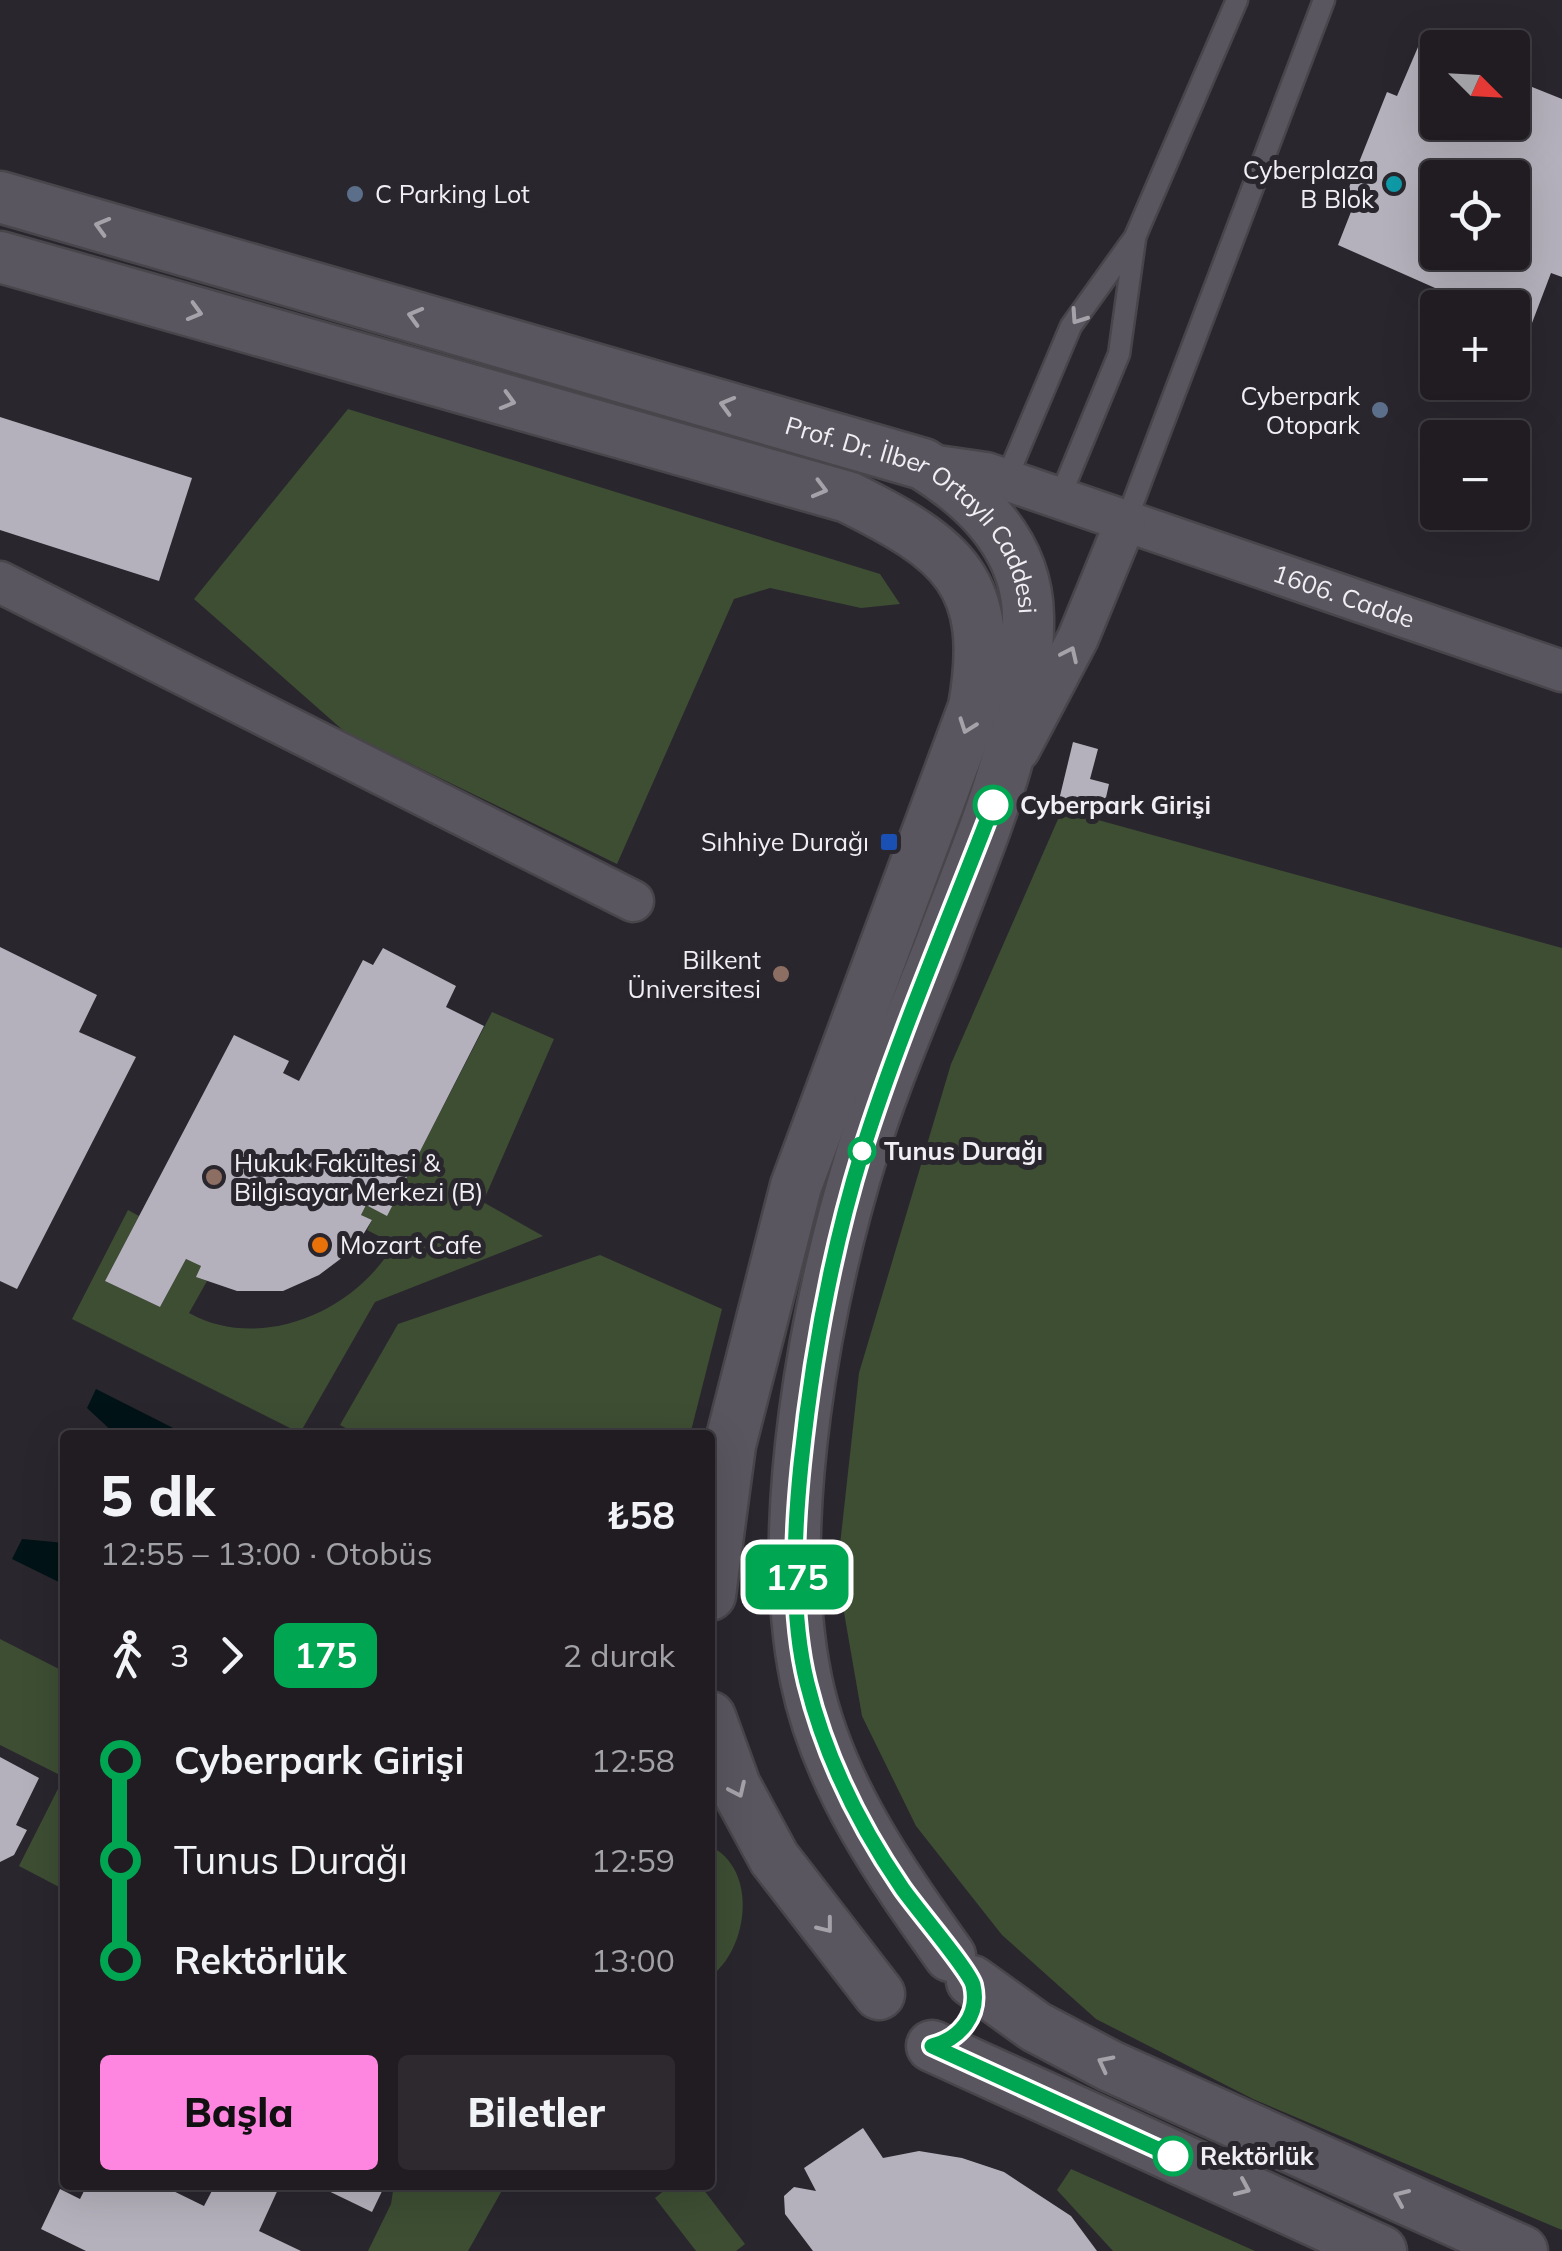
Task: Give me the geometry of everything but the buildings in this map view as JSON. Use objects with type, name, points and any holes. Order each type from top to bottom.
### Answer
[{"type":"street","name":"Prof. Dr. İlber Ortaylı Caddesi","points":[[0,197],[923,464],[962,488],[984,510],[1020,567],[1028,613],[1025,668],[1006,770],[862,1151],[833,1265],[806,1412],[796,1512],[798,1610],[806,1679],[826,1747],[860,1818],[961,1969],[1036,2027],[1456,2238],[1522,2251]]},
{"type":"street","name":"Prof. Dr. İlber Ortaylı Caddesi","points":[[0,257],[848,496],[914,529],[955,565],[974,606],[982,658],[974,707],[796,1186],[730,1444],[715,1557]]},
{"type":"street","name":"1606. Cadde","points":[[923,464],[1006,480],[1562,671]]},
{"type":"street","points":[[1006,770],[1048,701],[1126,521]]},
{"type":"street","points":[[0,582],[633,901]]},
{"type":"street","points":[[715,1731],[735,1786],[774,1858],[879,1994]]},
{"type":"street","points":[[932,2046],[946,2042],[967,2023],[973,2010],[961,1969],[920,1950],[904,1955],[883,1978],[879,1994],[884,2021],[904,2040],[932,2046],[1381,2251]]},
{"type":"lane","points":[[1006,480],[1071,326],[1135,237],[1237,0]]},
{"type":"lane","points":[[1126,521],[1324,0]]},
{"type":"lane","points":[[1060,498],[1120,354],[1135,237]]},
{"type":"green space","points":[[348,409],[880,574],[900,604],[861,608],[770,588],[734,599],[617,864],[345,732],[194,599]]},
{"type":"green space","points":[[1062,810],[1562,948],[1562,2230],[1253,2099],[1096,2019],[1002,1935],[916,1826],[862,1716],[837,1572],[859,1373],[951,1064]]},
{"type":"green space","points":[[492,1012],[554,1039],[483,1202],[543,1236],[375,1302],[302,1430],[294,1430],[72,1319],[128,1210],[139,1216],[105,1281],[160,1307],[186,1259],[201,1266],[197,1277],[207,1281],[189,1313],[217,1324],[246,1329],[304,1319],[356,1289],[394,1244],[367,1230],[372,1220],[361,1215],[366,1205],[387,1215]]},
{"type":"green space","points":[[600,1255],[722,1309],[691,1430],[350,1430],[340,1425],[398,1324]]},
{"type":"green space","points":[[0,1639],[60,1669],[60,1775],[0,1745]]},
{"type":"green space","points":[[60,1785],[60,1887],[19,1866]]},
{"type":"green space","points":[[715,1850],[736,1872],[743,1909],[740,1929],[715,1972]]},
{"type":"green space","points":[[1071,2169],[1255,2251],[1113,2251],[1057,2190]]},
{"type":"green space","points":[[393,2190],[502,2190],[468,2251],[368,2251],[391,2204]]},
{"type":"green space","points":[[665,2190],[704,2190],[745,2244],[736,2251],[696,2251],[655,2198]]},
{"type":"shaded area","points":[[96,1389],[177,1430],[111,1430],[87,1408]]},
{"type":"shaded area","points":[[22,1539],[60,1543],[60,1583],[12,1559]]},
{"type":"bus line","name":"175","points":[[993,805],[862,1151],[833,1265],[806,1412],[796,1512],[798,1610],[806,1679],[826,1747],[860,1818],[900,1885],[972,1981],[973,2010],[967,2023],[946,2042],[932,2046],[1173,2156]]},
{"type":"place","name":"Cyberplaza B Blok","points":[[1394,184]]},
{"type":"place","name":"C Parking Lot","points":[[355,194]]},
{"type":"place","name":"Cyberpark Otopark","points":[[1380,410]]},
{"type":"place","name":"Cyberpark Girişi","points":[[993,805]]},
{"type":"place","name":"Sıhhiye Durağı","points":[[889,842]]},
{"type":"place","name":"Bilkent Üniversitesi","points":[[781,974]]},
{"type":"place","name":"Tunus Durağı","points":[[862,1151]]},
{"type":"place","name":"Hukuk Fakültesi & Bilgisayar Merkezi (B)","points":[[214,1177]]},
{"type":"place","name":"Mozart Cafe","points":[[320,1245]]},
{"type":"place","name":"Rektörlük","points":[[1173,2156]]}]
